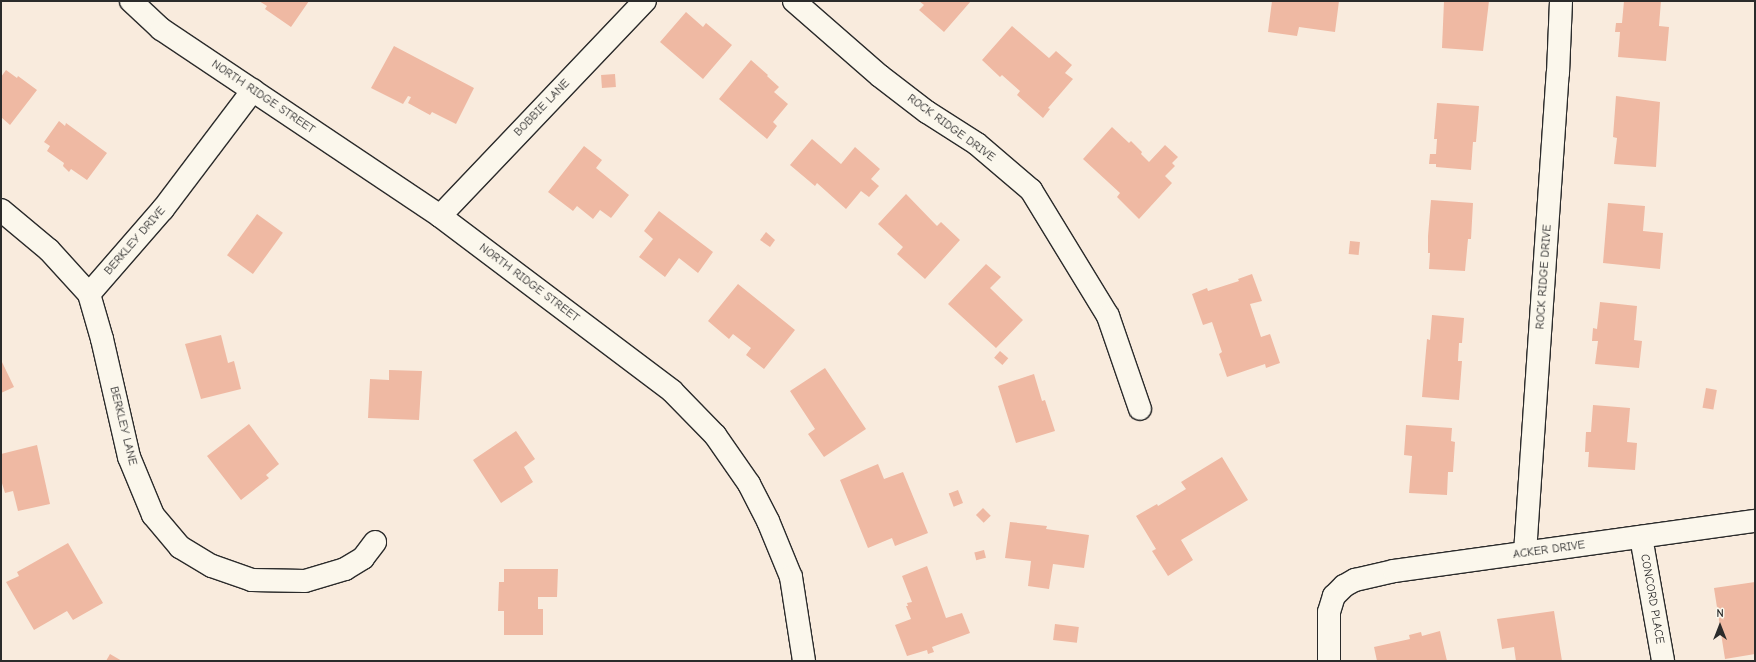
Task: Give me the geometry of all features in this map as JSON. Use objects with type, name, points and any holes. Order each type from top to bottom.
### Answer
[{"type":"street","name":"NORTH RIDGE STREET","points":[[131,1],[161,28],[440,216],[672,392],[715,435],[749,484],[768,521],[791,577],[804,661]]},
{"type":"street","name":"BOBBIE LANE","points":[[440,216],[645,1]]},
{"type":"street","name":"ROCK RIDGE DRIVE","points":[[794,1],[880,76],[927,112],[977,144],[1031,190],[1108,316],[1140,409]]},
{"type":"street","name":"ROCK RIDGE DRIVE","points":[[1524,553],[1558,73],[1561,1]]},
{"type":"street","name":"BERKLEY DRIVE","points":[[89,294],[163,209],[253,90]]},
{"type":"street","points":[[1,210],[49,250],[89,294]]},
{"type":"street","name":"BERKLEY LANE","points":[[89,294],[102,339],[129,457],[154,515],[180,547],[212,566],[252,580],[305,581],[345,569],[363,558],[375,542]]},
{"type":"street","name":"ACKER DRIVE","points":[[1329,661],[1329,612],[1334,596],[1344,586],[1355,580],[1394,571],[1755,521]]},
{"type":"street","name":"CONCORD PLACE","points":[[1641,537],[1663,661]]},
{"type":"building","points":[[259,1],[309,1],[291,27],[265,9],[267,6]]},
{"type":"building","points":[[919,1],[971,1],[944,32],[919,10],[924,5]]},
{"type":"building","points":[[1272,1],[1339,1],[1335,32],[1299,27],[1297,36],[1268,32]]},
{"type":"building","points":[[1444,1],[1489,1],[1483,51],[1442,48]]},
{"type":"building","points":[[1624,1],[1661,1],[1659,26],[1669,27],[1666,61],[1618,57],[1620,32],[1615,32],[1616,23],[1622,23]]},
{"type":"building","points":[[686,12],[703,27],[706,23],[732,45],[703,79],[660,42]]},
{"type":"building","points":[[1012,26],[1049,58],[1056,51],[1072,65],[1065,73],[1073,79],[1048,108],[1050,109],[1043,118],[1017,95],[1020,91],[1002,75],[1000,77],[982,60]]},
{"type":"building","points":[[394,46],[474,88],[456,124],[432,112],[430,115],[408,103],[411,97],[408,96],[403,104],[371,88]]},
{"type":"building","points":[[751,60],[779,87],[774,92],[788,104],[773,122],[777,126],[767,139],[719,99]]},
{"type":"building","points":[[6,70],[17,78],[18,76],[37,90],[10,125],[1,117],[1,77]]},
{"type":"building","points":[[615,74],[616,87],[602,88],[601,75]]},
{"type":"building","points":[[1616,96],[1660,102],[1656,167],[1614,164],[1617,138],[1613,137]]},
{"type":"building","points":[[1437,103],[1479,106],[1476,142],[1473,142],[1471,170],[1436,167],[1436,164],[1429,164],[1430,154],[1436,154],[1437,139],[1434,139]]},
{"type":"building","points":[[59,121],[65,126],[66,123],[107,153],[87,180],[71,169],[69,172],[63,166],[64,163],[47,151],[50,146],[44,142]]},
{"type":"building","points":[[1112,127],[1129,143],[1131,141],[1149,162],[1165,145],[1178,157],[1172,163],[1175,166],[1165,176],[1172,183],[1139,219],[1117,197],[1120,193],[1083,159]]},
{"type":"building","points":[[812,139],[841,164],[855,147],[880,169],[871,179],[879,186],[869,197],[861,191],[846,209],[817,183],[815,186],[790,165]]},
{"type":"building","points":[[584,146],[602,160],[596,168],[629,195],[611,218],[600,210],[593,219],[577,206],[573,211],[548,192]]},
{"type":"building","points":[[906,194],[937,226],[941,222],[960,240],[925,279],[897,254],[903,247],[878,224]]},
{"type":"building","points":[[1431,200],[1473,203],[1471,239],[1468,239],[1465,271],[1429,269],[1430,253],[1428,253],[1428,236]]},
{"type":"building","points":[[1608,203],[1645,206],[1643,231],[1663,233],[1660,269],[1603,263]]},
{"type":"building","points":[[659,211],[713,252],[698,273],[679,258],[665,277],[639,257],[653,239],[644,231]]},
{"type":"building","points":[[257,214],[283,233],[253,274],[227,255]]},
{"type":"building","points":[[766,232],[775,240],[770,247],[760,240]]},
{"type":"building","points":[[1350,241],[1360,242],[1359,255],[1349,254]]},
{"type":"building","points":[[986,264],[1001,277],[990,288],[1023,320],[996,348],[948,304]]},
{"type":"building","points":[[1252,274],[1262,301],[1250,304],[1261,337],[1270,334],[1280,363],[1266,368],[1265,364],[1227,377],[1219,354],[1222,352],[1212,322],[1203,325],[1192,294],[1207,288],[1208,291],[1239,281],[1238,279]]},
{"type":"building","points":[[738,284],[795,330],[764,369],[746,355],[751,348],[733,334],[729,339],[708,321]]},
{"type":"building","points":[[1600,302],[1637,306],[1634,340],[1642,341],[1639,368],[1595,364],[1598,341],[1592,341],[1593,328],[1597,329]]},
{"type":"building","points":[[1432,315],[1464,318],[1462,343],[1459,343],[1458,361],[1462,361],[1459,400],[1422,397],[1427,339],[1430,340]]},
{"type":"building","points":[[221,335],[228,363],[234,361],[241,389],[201,399],[185,344]]},
{"type":"building","points":[[1000,351],[1008,358],[1002,365],[994,358]]},
{"type":"building","points":[[1,360],[14,387],[1,393]]},
{"type":"building","points":[[825,368],[866,429],[824,457],[808,434],[815,429],[790,391]]},
{"type":"building","points":[[389,370],[422,371],[419,420],[368,418],[370,379],[389,380]]},
{"type":"building","points":[[1034,374],[1042,401],[1045,400],[1055,431],[1016,443],[998,386]]},
{"type":"building","points":[[1706,388],[1717,390],[1713,410],[1703,408]]},
{"type":"building","points":[[1593,405],[1630,408],[1627,442],[1637,443],[1635,470],[1588,467],[1589,452],[1585,452],[1586,432],[1591,432]]},
{"type":"building","points":[[249,424],[279,464],[266,475],[269,478],[241,500],[207,456]]},
{"type":"building","points":[[1406,425],[1452,428],[1451,441],[1455,442],[1453,472],[1448,472],[1447,495],[1409,493],[1412,456],[1404,455]]},
{"type":"building","points":[[516,431],[535,459],[524,467],[533,482],[501,503],[473,460]]},
{"type":"building","points":[[37,445],[50,504],[18,511],[13,491],[5,493],[1,480],[1,454]]},
{"type":"building","points":[[1222,457],[1248,500],[1181,540],[1193,560],[1168,576],[1152,551],[1156,549],[1136,516],[1157,504],[1158,506],[1186,489],[1181,482]]},
{"type":"building","points":[[878,464],[884,479],[903,472],[928,533],[895,546],[892,538],[868,548],[840,480]]},
{"type":"building","points":[[958,490],[963,503],[954,507],[949,494]]},
{"type":"building","points":[[983,508],[991,516],[984,523],[976,515]]},
{"type":"building","points":[[1010,522],[1047,526],[1046,529],[1089,535],[1084,568],[1053,564],[1049,589],[1028,586],[1031,561],[1005,558]]},
{"type":"building","points":[[68,543],[103,603],[73,620],[67,611],[34,630],[6,582],[19,576],[17,572]]},
{"type":"building","points":[[984,550],[986,558],[976,560],[974,552]]},
{"type":"building","points":[[927,566],[946,618],[962,613],[970,633],[932,647],[934,652],[928,654],[927,650],[907,656],[895,625],[911,619],[906,606],[908,606],[907,603],[912,602],[902,576]]},
{"type":"building","points":[[504,569],[558,569],[557,597],[538,597],[538,609],[543,609],[543,635],[504,635],[504,611],[498,611],[499,582],[504,582]]},
{"type":"building","points":[[1755,582],[1755,654],[1725,659],[1714,588]]},
{"type":"building","points":[[1554,611],[1562,661],[1516,661],[1514,647],[1502,649],[1497,619]]},
{"type":"building","points":[[1055,624],[1079,627],[1077,643],[1053,640]]},
{"type":"building","points":[[1440,631],[1447,661],[1377,661],[1374,647],[1410,639],[1409,635],[1421,632],[1422,636]]},
{"type":"building","points":[[110,654],[122,661],[106,661]]}]
